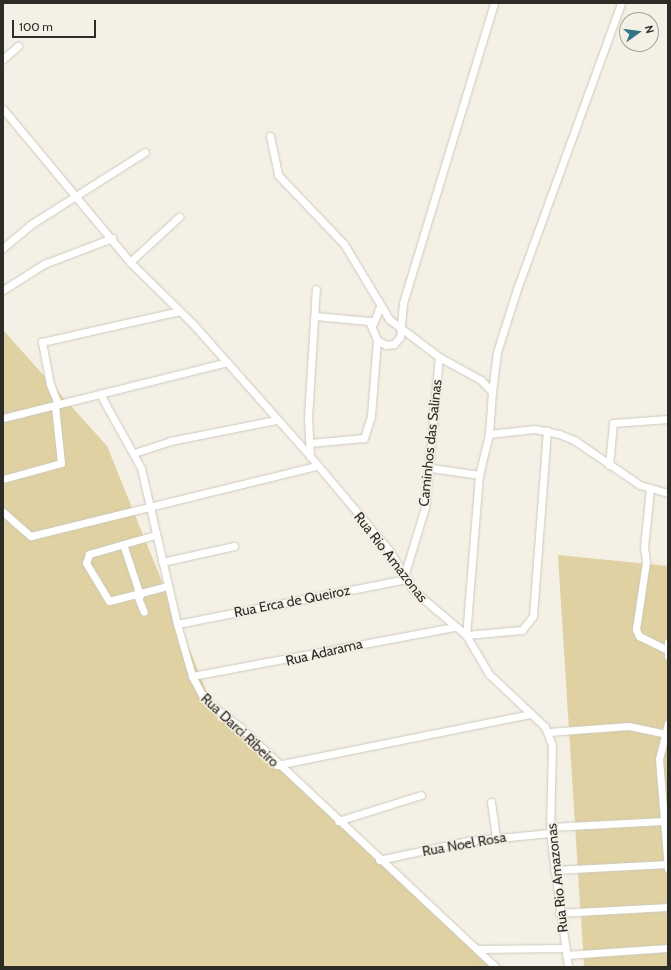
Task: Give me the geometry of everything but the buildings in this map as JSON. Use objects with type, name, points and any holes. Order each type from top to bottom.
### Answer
[{"type":"street","points":[[378,340],[386,345],[394,344],[403,328],[403,303],[494,3]]},
{"type":"street","points":[[546,431],[538,590],[529,626],[508,632],[466,635],[479,475],[489,434],[497,352],[517,289],[621,3]]},
{"type":"street","points":[[3,59],[18,46]]},
{"type":"street","name":"Rua Rio Amazonas","points":[[3,109],[78,196],[130,262],[227,362],[276,420],[310,456],[406,576],[421,599],[466,635],[489,674],[548,732],[552,745],[550,830],[559,913],[568,967]]},
{"type":"street","points":[[270,136],[278,175],[344,244],[367,278],[380,307],[389,319],[403,328],[439,357],[475,375],[492,392]]},
{"type":"street","points":[[3,248],[30,225],[78,196],[145,152]]},
{"type":"street","points":[[130,262],[179,217]]},
{"type":"street","points":[[3,290],[44,264],[112,238]]},
{"type":"street","points":[[310,456],[316,289]]},
{"type":"street","points":[[310,443],[364,438],[371,416],[378,340],[373,324],[380,307]]},
{"type":"street","points":[[3,479],[61,463],[56,405],[50,384],[42,342],[180,312]]},
{"type":"street","points":[[316,316],[373,324]]},
{"type":"street","name":"Caminhos das Salinas","points":[[406,576],[420,529],[431,468],[439,357]]},
{"type":"street","points":[[3,418],[227,362]]},
{"type":"street","name":"Rua Darci Ribeiro","points":[[100,394],[134,453],[151,506],[155,535],[177,624],[192,676],[205,700],[240,727],[277,765],[496,967]]},
{"type":"street","points":[[609,465],[613,423],[668,419]]},
{"type":"street","points":[[134,453],[170,441],[276,420]]},
{"type":"street","points":[[489,434],[546,431],[574,440],[609,465],[650,489],[668,493]]},
{"type":"street","points":[[3,512],[31,536],[317,466]]},
{"type":"street","points":[[431,468],[479,475]]},
{"type":"street","points":[[650,489],[644,547],[646,562],[636,629],[639,636],[668,652],[668,642]]},
{"type":"street","points":[[155,535],[89,554],[86,562],[109,601],[138,595],[168,586]]},
{"type":"street","points":[[123,544],[144,612]]},
{"type":"street","points":[[162,562],[234,546]]},
{"type":"street","name":"Rua Erca de Queiroz","points":[[177,624],[406,576]]},
{"type":"street","name":"Rua Adarama","points":[[192,676],[455,627]]},
{"type":"street","points":[[277,765],[531,714]]},
{"type":"street","points":[[668,723],[667,734],[659,759],[668,869]]},
{"type":"street","points":[[548,732],[629,726],[667,734]]},
{"type":"street","points":[[338,821],[421,795]]},
{"type":"street","points":[[491,802],[496,837]]},
{"type":"street","name":"Rua Noel Rosa","points":[[379,860],[496,837],[550,830],[664,821]]},
{"type":"street","points":[[554,870],[668,864]]},
{"type":"street","points":[[559,913],[668,907]]},
{"type":"street","points":[[477,949],[565,952],[668,948]]},
{"type":"shaded area","points":[[3,330],[107,446],[219,722],[220,712],[441,921],[500,967],[3,967]]},
{"type":"shaded area","points":[[558,555],[668,566],[668,967],[584,967]]}]
